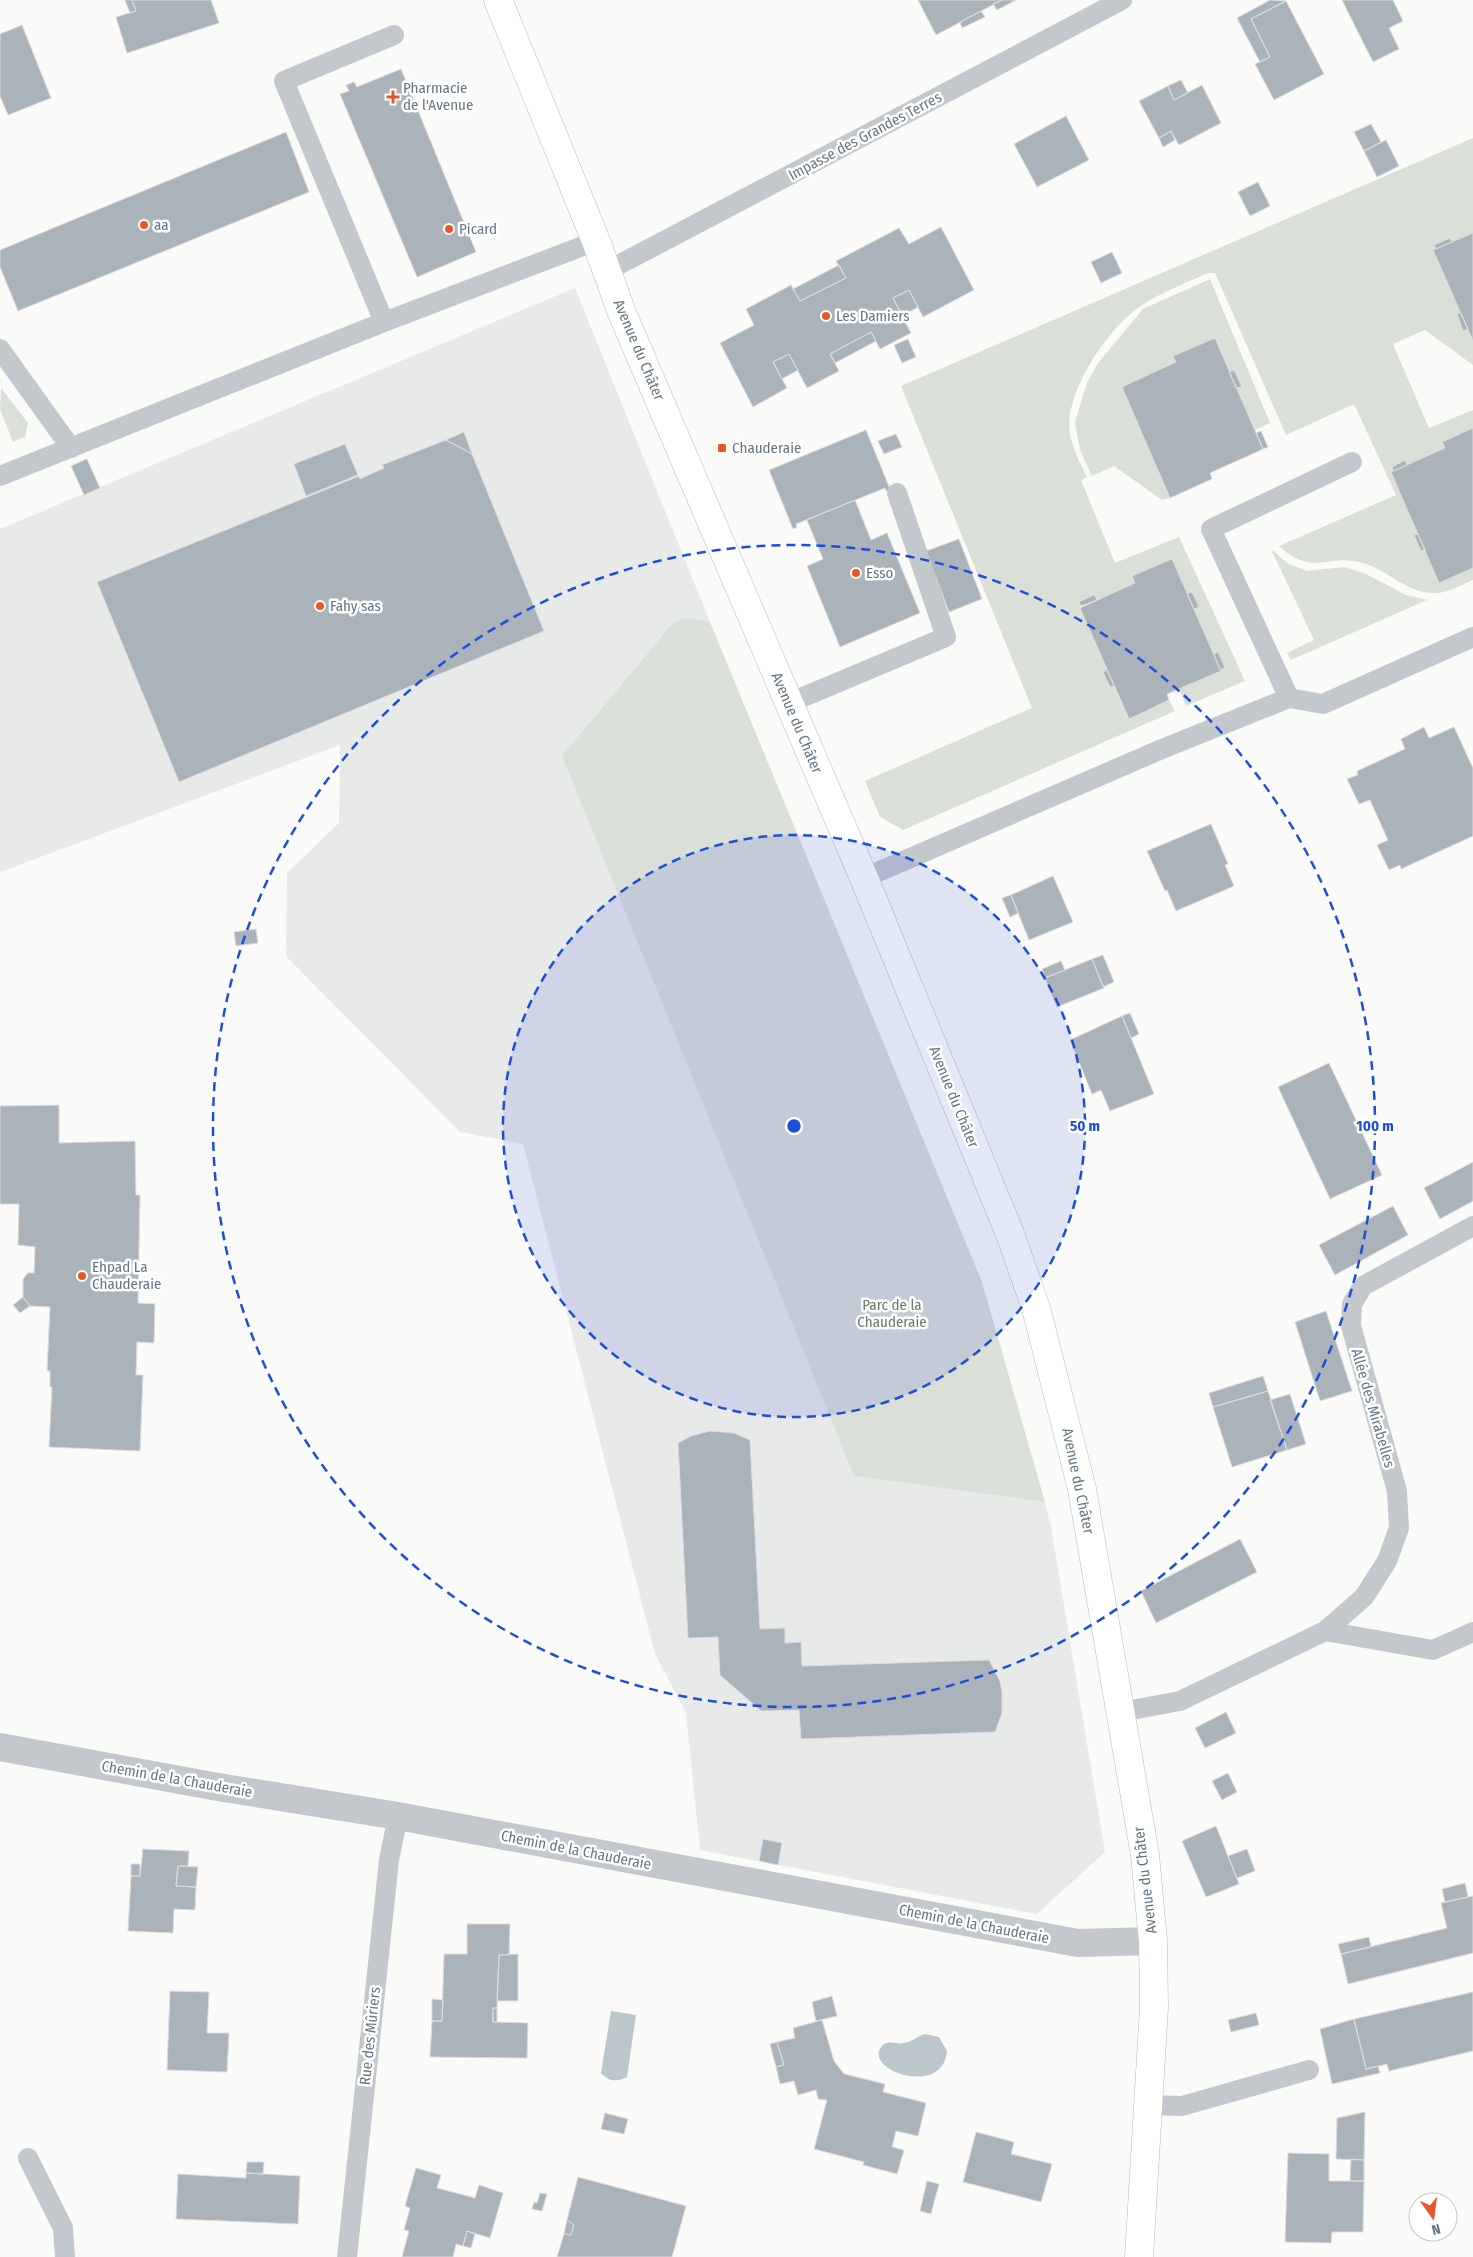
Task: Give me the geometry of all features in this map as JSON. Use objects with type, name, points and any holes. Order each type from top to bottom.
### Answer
[{"type":"main road","name":"Avenue du Châter","points":[[498,0],[596,241],[622,313],[864,878],[1010,1234],[1036,1308],[1082,1489],[1145,1855],[1153,1941],[1154,2007],[1139,2257]]},
{"type":"street","name":"Chemin de la Chauderaie","points":[[0,1747],[218,1787],[398,1816],[1078,1943],[1153,1941]]},
{"type":"lane","name":"Impasse des Grandes Terres","points":[[607,271],[1122,0]]},
{"type":"lane","points":[[384,322],[284,81],[394,36]]},
{"type":"lane","points":[[0,476],[384,322],[596,241]]},
{"type":"lane","points":[[0,349],[71,448]]},
{"type":"lane","points":[[1289,698],[1211,529],[1352,462]]},
{"type":"lane","points":[[789,703],[946,638],[897,493]]},
{"type":"lane","points":[[864,878],[1162,749],[1289,698],[1324,704],[1473,637]]},
{"type":"lane","name":"Allée des Mirabelles","points":[[1120,1712],[1180,1701],[1325,1631],[1364,1597],[1387,1561],[1399,1528],[1397,1492],[1351,1326],[1352,1304],[1363,1286],[1473,1226]]},
{"type":"lane","points":[[1325,1631],[1433,1650],[1473,1632]]},
{"type":"lane","name":"Rue des Mûriers","points":[[347,2257],[389,1860],[398,1816]]},
{"type":"lane","points":[[1149,2105],[1182,2106],[1309,2070]]},
{"type":"lane","points":[[28,2158],[63,2228],[65,2257]]},
{"type":"shaded area","points":[[575,288],[710,622],[687,618],[854,1476],[1045,1502],[1051,1527],[1105,1852],[1037,1914],[700,1850],[686,1713],[655,1654],[523,1144],[460,1132],[286,956],[287,873],[339,823],[340,745],[0,872],[0,529]]},
{"type":"shaded area","points":[[611,2011],[636,2015],[627,2077],[620,2080],[610,2080],[601,2073]]},
{"type":"shaded area","points":[[925,2034],[939,2037],[947,2051],[942,2066],[932,2074],[919,2077],[905,2075],[892,2070],[883,2063],[879,2055],[884,2044],[907,2042]]},
{"type":"green space","points":[[1473,138],[1473,233],[1452,242],[1435,245],[1436,249],[1433,251],[1461,313],[1457,315],[1463,330],[1468,329],[1473,341],[1473,365],[1425,330],[1393,344],[1429,428],[1473,410],[1473,428],[1445,448],[1407,465],[1405,461],[1392,466],[1394,471],[1391,472],[1418,534],[1415,535],[1421,551],[1425,549],[1440,582],[1473,568],[1473,580],[1443,592],[1424,592],[1407,586],[1366,564],[1342,560],[1313,563],[1303,561],[1292,556],[1279,546],[1396,495],[1354,404],[1286,435],[1215,273],[1208,273],[1150,300],[1129,315],[1116,328],[1091,362],[1081,381],[1070,418],[1070,434],[1075,451],[1087,477],[1081,480],[1115,563],[1179,537],[1245,681],[1186,706],[1179,689],[1225,668],[1218,652],[1214,654],[1194,609],[1198,607],[1192,592],[1187,594],[1132,577],[1135,583],[1097,600],[1094,595],[1080,602],[1080,608],[1107,670],[1103,672],[1109,687],[1114,686],[1128,718],[1169,700],[1175,711],[903,830],[880,817],[865,781],[1032,708],[901,386]]},
{"type":"green space","points":[[1210,279],[1270,423],[1255,430],[1236,388],[1241,386],[1234,370],[1229,372],[1215,338],[1174,356],[1176,362],[1122,387],[1170,498],[1162,500],[1114,466],[1092,476],[1080,450],[1075,422],[1087,383],[1098,363],[1143,309]]},
{"type":"green space","points":[[1,388],[28,423],[25,437],[13,442],[0,409]]},
{"type":"green space","points":[[1271,549],[1287,563],[1307,571],[1344,567],[1364,573],[1406,595],[1427,600],[1291,660],[1287,653],[1314,640]]},
{"type":"green space","name":"Parc de la Chauderaie","points":[[686,618],[710,622],[982,1282],[1045,1502],[854,1476],[562,756],[674,622]]},
{"type":"building","points":[[125,0],[132,0],[136,11],[130,13]]},
{"type":"building","points":[[132,0],[211,0],[219,23],[127,53],[116,17],[136,11]]},
{"type":"building","points":[[918,0],[1002,0],[936,35]]},
{"type":"building","points":[[1002,0],[1016,0],[997,10],[993,4]]},
{"type":"building","points":[[1270,0],[1286,1],[1251,19],[1270,57],[1260,62],[1237,18]]},
{"type":"building","points":[[1342,0],[1393,0],[1403,21],[1389,28],[1399,49],[1373,62]]},
{"type":"building","points":[[1286,1],[1324,74],[1274,100],[1255,64],[1270,57],[1251,19]]},
{"type":"building","points":[[981,11],[985,17],[962,28],[960,22]]},
{"type":"building","points":[[22,25],[51,98],[8,115],[0,96],[0,34]]},
{"type":"building","points":[[401,69],[476,252],[417,277],[340,94],[349,91],[346,85],[354,82],[357,87]]},
{"type":"building","points":[[1181,80],[1188,93],[1174,100],[1168,86]]},
{"type":"building","points":[[1202,85],[1221,123],[1179,145],[1171,131],[1159,138],[1139,101],[1168,86],[1174,100]]},
{"type":"building","points":[[1066,116],[1089,160],[1037,187],[1014,144]]},
{"type":"building","points":[[1371,124],[1381,142],[1364,151],[1354,132]]},
{"type":"building","points":[[1171,131],[1175,140],[1163,147],[1159,138]]},
{"type":"building","name":"aa","points":[[286,132],[309,192],[18,311],[0,267],[0,250]]},
{"type":"building","points":[[1386,140],[1399,166],[1377,177],[1364,151]]},
{"type":"building","points":[[1258,182],[1270,206],[1250,216],[1238,192]]},
{"type":"building","name":"Les Damiers","points":[[941,227],[974,290],[923,317],[909,290],[893,298],[911,333],[880,349],[871,332],[830,354],[839,371],[807,388],[789,354],[773,362],[787,388],[753,407],[720,343],[754,325],[746,309],[791,285],[800,301],[846,278],[836,261],[899,228],[909,244]]},
{"type":"building","points":[[1473,233],[1473,341],[1433,250]]},
{"type":"building","points":[[1450,238],[1452,242],[1436,249],[1434,245]]},
{"type":"building","points":[[1112,252],[1122,273],[1101,283],[1091,262]]},
{"type":"building","points":[[839,265],[846,278],[800,301],[793,289]]},
{"type":"building","points":[[909,290],[918,307],[902,316],[893,298]]},
{"type":"building","points":[[1461,313],[1468,329],[1463,331],[1457,314]]},
{"type":"building","points":[[871,332],[876,341],[835,363],[830,354]]},
{"type":"building","points":[[1215,338],[1263,449],[1210,473],[1212,479],[1170,498],[1122,387],[1176,362],[1173,356]]},
{"type":"building","points":[[908,339],[916,357],[902,363],[894,345]]},
{"type":"building","points":[[789,354],[798,370],[782,379],[773,362]]},
{"type":"building","points":[[1234,370],[1242,387],[1236,388],[1229,372]]},
{"type":"building","points":[[1473,428],[1473,568],[1439,583],[1391,472],[1445,448],[1442,442]]},
{"type":"building","points":[[866,430],[890,489],[886,491],[885,488],[796,524],[797,527],[793,529],[769,470]]},
{"type":"building","points":[[1261,431],[1268,447],[1263,449],[1256,433]]},
{"type":"building","points":[[464,432],[472,454],[446,440]]},
{"type":"building","points":[[896,434],[902,447],[884,454],[878,441]]},
{"type":"building","name":"Fahy sas","points":[[446,440],[472,454],[544,631],[179,782],[97,582],[359,476],[360,479],[384,468],[382,465]]},
{"type":"building","points":[[345,444],[358,475],[306,496],[294,464]]},
{"type":"building","points":[[87,459],[100,488],[84,495],[71,466]]},
{"type":"building","points":[[1405,460],[1407,465],[1394,471],[1392,467]]},
{"type":"building","points":[[855,500],[871,540],[887,533],[920,613],[840,647],[807,566],[823,559],[807,520]]},
{"type":"building","points":[[1418,534],[1425,549],[1421,551],[1414,535]]},
{"type":"building","points":[[959,539],[982,599],[949,612],[926,551]]},
{"type":"building","points":[[1172,559],[1221,671],[1167,694],[1169,700],[1129,719],[1080,608],[1135,583],[1132,576]]},
{"type":"building","points":[[1192,592],[1199,607],[1194,609],[1187,594]]},
{"type":"building","points":[[1094,595],[1097,600],[1081,606],[1079,602]]},
{"type":"building","points":[[1218,652],[1225,668],[1220,670],[1214,654]]},
{"type":"building","points":[[1107,670],[1114,686],[1110,687],[1103,672]]},
{"type":"building","points":[[1424,727],[1429,738],[1454,727],[1473,768],[1473,836],[1401,869],[1400,865],[1389,870],[1377,845],[1388,840],[1370,800],[1359,804],[1347,779],[1358,775],[1357,771],[1405,749],[1401,739]]},
{"type":"building","points":[[1211,824],[1228,864],[1225,865],[1234,886],[1176,911],[1147,851]]},
{"type":"building","points":[[1053,876],[1073,922],[1029,940],[1011,895]]},
{"type":"building","points":[[1011,895],[1018,913],[1010,917],[1002,898]]},
{"type":"building","points":[[256,929],[258,943],[236,946],[234,932]]},
{"type":"building","points":[[1103,955],[1114,982],[1103,987],[1092,959]]},
{"type":"building","points":[[1092,959],[1104,988],[1057,1007],[1045,978]]},
{"type":"building","points":[[1061,961],[1065,970],[1045,978],[1042,969]]},
{"type":"building","points":[[1130,1013],[1139,1034],[1131,1038],[1122,1016]]},
{"type":"building","points":[[1122,1016],[1154,1094],[1110,1111],[1101,1090],[1092,1094],[1070,1040]]},
{"type":"building","points":[[1329,1063],[1382,1175],[1330,1199],[1278,1087]]},
{"type":"building","name":"Ehpad La Chauderaie","points":[[59,1105],[59,1143],[135,1141],[136,1195],[140,1195],[138,1303],[155,1304],[154,1343],[137,1342],[136,1375],[143,1375],[140,1451],[49,1447],[52,1387],[50,1387],[50,1371],[47,1371],[50,1307],[30,1306],[23,1297],[23,1279],[28,1273],[34,1273],[35,1247],[18,1245],[19,1204],[0,1204],[0,1106]]},
{"type":"building","points":[[1473,1162],[1473,1201],[1440,1219],[1424,1188]]},
{"type":"building","points":[[1393,1206],[1408,1235],[1335,1275],[1319,1245]]},
{"type":"building","points":[[23,1297],[30,1306],[20,1313],[13,1305]]},
{"type":"building","points":[[1326,1311],[1352,1391],[1320,1401],[1295,1322]]},
{"type":"building","points":[[1263,1376],[1268,1391],[1213,1407],[1209,1393]]},
{"type":"building","points":[[1268,1391],[1287,1450],[1232,1467],[1213,1407]]},
{"type":"building","points":[[1290,1394],[1306,1444],[1287,1450],[1270,1400]]},
{"type":"building","points":[[710,1431],[734,1433],[750,1440],[760,1629],[785,1628],[785,1643],[801,1642],[802,1666],[989,1660],[1000,1681],[1002,1692],[1002,1713],[995,1732],[801,1739],[799,1710],[761,1711],[720,1675],[718,1637],[688,1638],[678,1443],[691,1436]]},
{"type":"building","points":[[1240,1539],[1257,1572],[1156,1623],[1141,1591]]},
{"type":"building","points":[[1226,1712],[1236,1733],[1205,1748],[1195,1728]]},
{"type":"building","points":[[1228,1773],[1237,1792],[1222,1800],[1212,1781]]},
{"type":"building","points":[[1216,1826],[1239,1884],[1206,1897],[1182,1841]]},
{"type":"building","points":[[763,1839],[782,1843],[778,1865],[759,1861]]},
{"type":"building","points":[[143,1849],[189,1851],[188,1866],[178,1866],[176,1886],[196,1887],[195,1910],[174,1909],[173,1933],[128,1931],[131,1876],[140,1876]]},
{"type":"building","points":[[1247,1849],[1255,1871],[1237,1878],[1228,1856]]},
{"type":"building","points":[[131,1864],[140,1864],[140,1876],[131,1876]]},
{"type":"building","points":[[178,1866],[198,1867],[196,1887],[176,1886]]},
{"type":"building","points":[[1465,1883],[1468,1897],[1445,1902],[1442,1889]]},
{"type":"building","points":[[1473,1896],[1473,1953],[1348,1984],[1341,1954],[1447,1928],[1441,1903]]},
{"type":"building","points":[[467,1924],[510,1924],[509,1955],[499,1955],[497,2008],[493,2008],[493,2022],[528,2023],[527,2058],[430,2057],[432,2021],[442,2021],[444,1954],[467,1954]]},
{"type":"building","points":[[1369,1937],[1371,1947],[1341,1954],[1338,1944]]},
{"type":"building","points":[[518,1954],[518,2001],[497,2001],[499,1955]]},
{"type":"building","points":[[170,1991],[209,1992],[207,2033],[229,2033],[227,2072],[167,2070]]},
{"type":"building","points":[[1473,1992],[1473,2051],[1389,2071],[1387,2064],[1366,2069],[1354,2019]]},
{"type":"building","points":[[832,1996],[837,2016],[816,2021],[812,2002]]},
{"type":"building","points":[[432,1999],[443,2000],[442,2021],[432,2021]]},
{"type":"building","points":[[493,2008],[497,2008],[497,2023],[493,2022]]},
{"type":"building","points":[[1256,2013],[1259,2025],[1231,2032],[1228,2020]]},
{"type":"building","points":[[1354,2019],[1366,2069],[1378,2066],[1380,2073],[1332,2084],[1320,2029]]},
{"type":"building","points":[[822,2020],[834,2061],[844,2074],[885,2084],[883,2092],[926,2103],[918,2136],[896,2131],[892,2147],[904,2150],[897,2174],[863,2165],[864,2162],[814,2149],[827,2100],[818,2099],[816,2090],[798,2095],[794,2081],[780,2084],[776,2067],[784,2065],[777,2042],[795,2038],[793,2028]]},
{"type":"building","points":[[777,2042],[784,2065],[776,2067],[770,2044]]},
{"type":"building","points":[[1365,2112],[1364,2160],[1336,2159],[1337,2118]]},
{"type":"building","points":[[605,2113],[628,2119],[624,2134],[601,2129]]},
{"type":"building","points":[[976,2132],[1014,2142],[1011,2154],[1052,2164],[1041,2202],[963,2182]]},
{"type":"building","points":[[1288,2153],[1329,2154],[1329,2181],[1364,2181],[1363,2232],[1332,2232],[1331,2243],[1285,2242]]},
{"type":"building","points":[[1351,2159],[1364,2160],[1364,2181],[1350,2181]]},
{"type":"building","points":[[247,2162],[264,2162],[263,2174],[246,2173]]},
{"type":"building","points":[[416,2168],[441,2175],[437,2188],[475,2198],[479,2185],[503,2193],[490,2238],[467,2231],[463,2246],[456,2244],[453,2257],[402,2257],[409,2231],[404,2230],[410,2208],[405,2206]]},
{"type":"building","points":[[246,2173],[300,2176],[298,2224],[176,2219],[178,2174],[246,2178]]},
{"type":"building","points":[[578,2177],[686,2206],[672,2257],[557,2257],[564,2234],[571,2235],[574,2225],[567,2220]]},
{"type":"building","points":[[927,2181],[939,2184],[931,2214],[920,2211]]},
{"type":"building","points":[[540,2193],[547,2194],[542,2211],[532,2209],[534,2202],[537,2203]]},
{"type":"building","points":[[567,2220],[574,2225],[571,2235],[564,2234]]},
{"type":"building","points":[[467,2231],[475,2234],[471,2248],[463,2246]]},
{"type":"place","name":"Pharmacie de l'Avenue","points":[[393,97]]},
{"type":"place","name":"aa","points":[[144,225]]},
{"type":"place","name":"Picard","points":[[449,229]]},
{"type":"place","name":"Les Damiers","points":[[826,316]]},
{"type":"place","name":"Chauderaie","points":[[722,448]]},
{"type":"place","name":"Esso","points":[[856,573]]},
{"type":"place","name":"Fahy sas","points":[[320,606]]},
{"type":"place","name":"Ehpad La Chauderaie","points":[[82,1276]]}]
